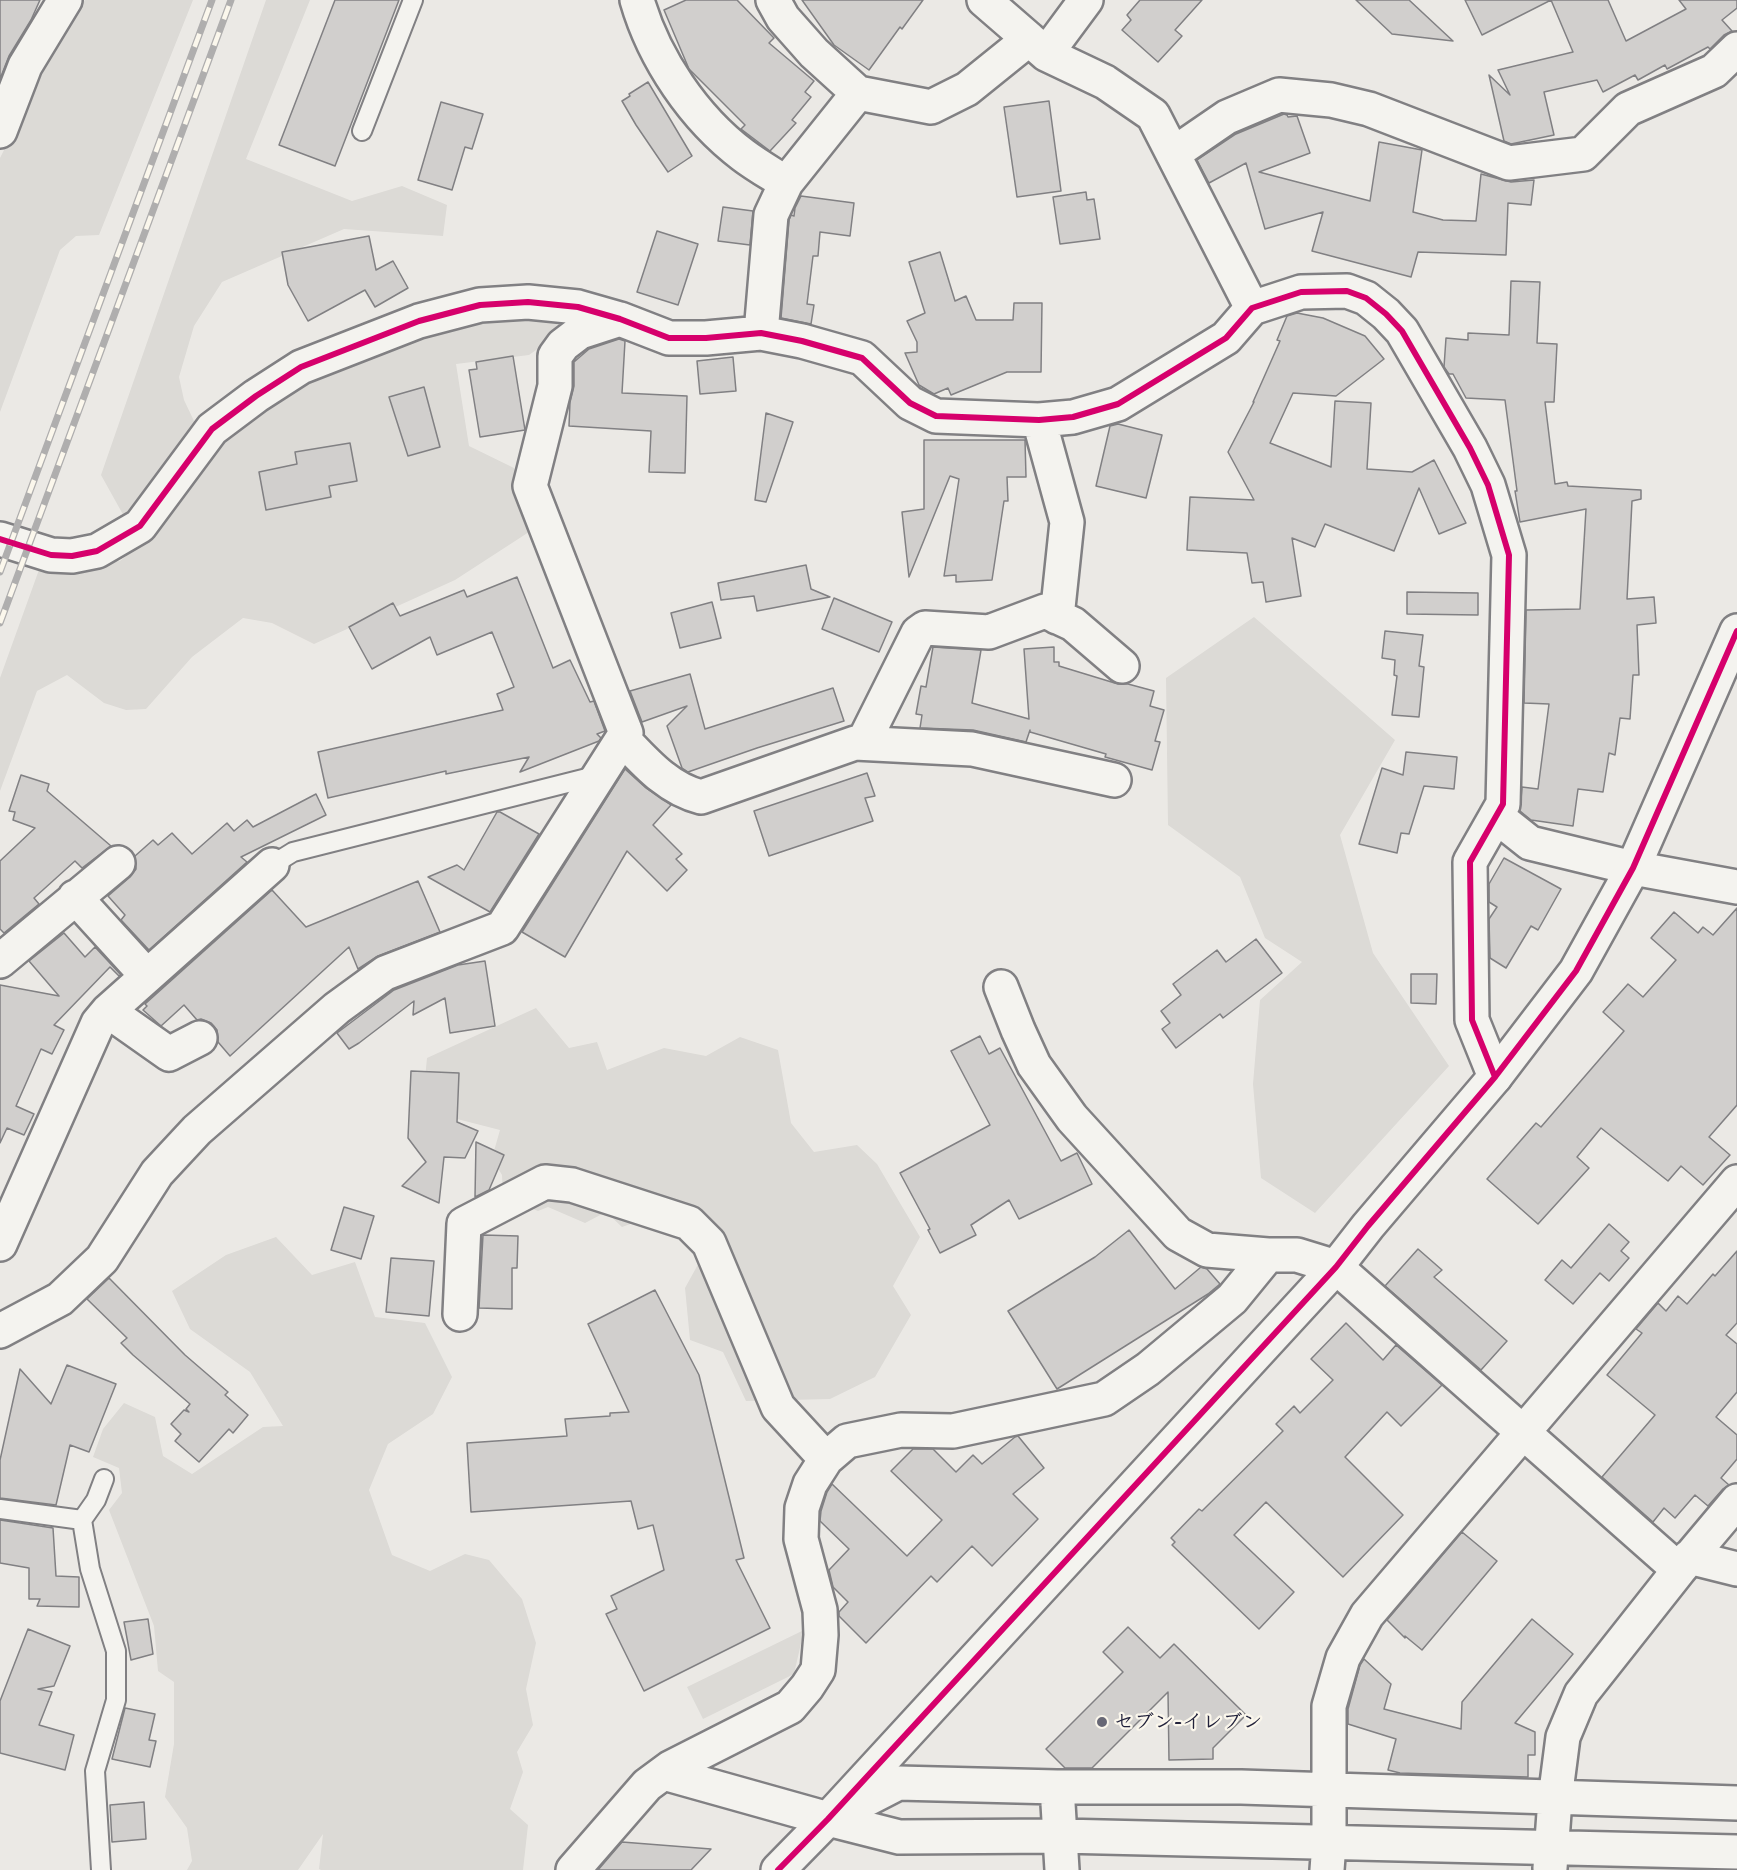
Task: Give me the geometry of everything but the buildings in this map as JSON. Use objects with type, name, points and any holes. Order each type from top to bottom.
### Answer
[{"type":"street","points":[[0,131],[25,66],[65,0]]},
{"type":"street","points":[[637,0],[656,48],[683,92],[696,108],[742,155],[786,183]]},
{"type":"street","points":[[773,0],[783,18],[814,53],[858,93],[931,107],[968,89],[1038,46],[1086,0]]},
{"type":"street","points":[[984,0],[1038,46],[1105,82],[1152,115],[1252,308]]},
{"type":"street","points":[[1173,154],[1227,117],[1279,95],[1331,100],[1369,109],[1509,163],[1583,154],[1628,109],[1714,71],[1737,48]]},
{"type":"street","points":[[761,333],[771,215],[786,183],[858,93]]},
{"type":"street","points":[[0,539],[51,555],[72,556],[97,551],[140,526],[212,429],[256,396],[301,367],[419,321],[480,305],[528,302],[578,307],[620,319],[669,338],[706,338],[761,333],[802,341],[862,358],[910,403],[936,416],[1039,420],[1073,417],[1118,405],[1226,338],[1252,308],[1301,292],[1347,291],[1366,298],[1402,331],[1470,448],[1488,485],[1509,555],[1503,804],[1470,862],[1473,1020],[1496,1077]]},
{"type":"street","points":[[0,1331],[60,1299],[102,1259],[157,1173],[197,1130],[337,1008],[385,973],[502,928],[623,739],[626,734],[530,486],[555,386],[555,356],[562,345],[580,332],[620,319]]},
{"type":"street","points":[[1039,420],[1067,522],[1057,617]]},
{"type":"street","points":[[863,743],[918,633],[925,628],[989,632],[1045,611],[1073,624],[1122,666]]},
{"type":"street","points":[[778,1870],[828,1819],[1336,1267],[1368,1226],[1496,1077],[1576,971],[1633,868],[1737,631]]},
{"type":"street","points":[[623,739],[652,770],[687,794],[701,798],[855,743],[972,749],[1114,780]]},
{"type":"street","points":[[1496,816],[1530,843],[1633,868],[1737,887]]},
{"type":"street","points":[[0,961],[118,863]]},
{"type":"street","points":[[0,1244],[98,1023],[108,1011],[272,865]]},
{"type":"street","points":[[75,897],[147,976]]},
{"type":"street","points":[[1001,987],[1034,1065],[1072,1119],[1178,1234],[1207,1250],[1268,1255],[1297,1254],[1336,1267],[1523,1432],[1684,1564],[1737,1569]]},
{"type":"street","points":[[108,1011],[169,1054],[200,1038]]},
{"type":"street","points":[[460,1314],[464,1224],[545,1182],[572,1185],[689,1223],[709,1243],[778,1407],[826,1459]]},
{"type":"street","points":[[1328,1857],[1329,1706],[1343,1658],[1367,1615],[1737,1182]]},
{"type":"street","points":[[573,1870],[647,1785],[670,1768],[790,1707],[818,1671],[820,1610],[801,1539],[802,1508],[810,1484],[826,1459],[847,1441],[901,1430],[953,1431],[1104,1399],[1148,1370],[1232,1299],[1268,1255]]},
{"type":"street","points":[[1551,1859],[1555,1799],[1563,1737],[1581,1694],[1737,1500]]},
{"type":"street","points":[[664,1773],[899,1837],[1061,1836],[1328,1857],[1551,1859],[1737,1852]]},
{"type":"street","points":[[828,1819],[898,1783],[1057,1787],[1229,1787],[1737,1803]]},
{"type":"street","points":[[1057,1787],[1062,1870]]},
{"type":"lane","points":[[362,131],[413,0]]},
{"type":"lane","points":[[272,865],[293,852],[601,774]]},
{"type":"lane","points":[[101,1870],[95,1771],[116,1700],[116,1651],[90,1569],[82,1520],[96,1500],[104,1479]]},
{"type":"lane","points":[[0,1509],[82,1520]]},
{"type":"shaded area","points":[[85,0],[193,0],[99,235],[76,236],[60,250],[0,412],[0,158],[57,45]]},
{"type":"shaded area","points":[[266,0],[310,0],[246,159],[352,201],[402,186],[447,205],[443,236],[344,229],[222,282],[194,326],[179,377],[184,400],[194,421],[212,442],[308,376],[454,322],[537,310],[558,318],[557,335],[529,355],[456,364],[469,446],[514,468],[531,511],[529,532],[455,580],[314,644],[272,623],[243,618],[192,657],[146,709],[126,710],[104,703],[67,675],[37,691],[0,791],[0,678],[40,567],[75,567],[120,561],[140,545],[101,475]]},
{"type":"shaded area","points":[[1254,617],[1395,740],[1340,835],[1373,953],[1449,1066],[1315,1213],[1261,1178],[1253,1084],[1260,1000],[1302,962],[1265,938],[1240,877],[1168,825],[1166,678]]},
{"type":"shaded area","points":[[536,1008],[569,1048],[597,1042],[607,1070],[664,1048],[706,1056],[740,1037],[778,1050],[791,1123],[814,1152],[857,1145],[877,1164],[920,1237],[893,1286],[911,1315],[875,1377],[830,1399],[746,1401],[723,1352],[690,1340],[685,1288],[701,1259],[685,1237],[647,1218],[622,1227],[606,1212],[585,1223],[548,1207],[538,1211],[503,1197],[502,1175],[492,1158],[500,1130],[422,1110],[427,1058]]},
{"type":"shaded area","points":[[276,1237],[312,1275],[355,1262],[375,1317],[425,1323],[452,1377],[433,1414],[388,1444],[369,1490],[392,1555],[430,1571],[465,1554],[489,1560],[522,1599],[536,1643],[526,1689],[533,1725],[517,1752],[523,1772],[510,1809],[528,1825],[523,1870],[321,1870],[319,1869],[323,1834],[298,1870],[187,1870],[192,1861],[187,1828],[165,1797],[174,1744],[174,1682],[158,1671],[154,1626],[109,1510],[122,1493],[119,1468],[93,1457],[103,1429],[124,1403],[155,1417],[163,1456],[192,1474],[263,1427],[283,1426],[250,1372],[190,1329],[172,1291],[226,1255]]},
{"type":"shaded area","points":[[804,1630],[794,1674],[703,1719],[687,1687]]},
{"type":"shaded area","points":[[1562,1861],[1737,1865],[1737,1870],[1561,1870]]},
{"type":"railway","points":[[0,572],[212,0]]},
{"type":"railway","points":[[0,623],[231,0]]},
{"type":"cycle path","points":[[0,539],[51,555],[72,556],[97,551],[140,526],[212,429],[256,396],[301,367],[419,321],[480,305],[528,302],[578,307],[620,319],[669,338],[706,338],[761,333],[802,341],[862,358],[910,403],[936,416],[1039,420],[1073,417],[1118,404],[1226,338],[1252,308],[1301,292],[1347,291],[1366,298],[1402,331],[1470,448],[1488,485],[1509,555],[1503,804],[1470,862],[1472,1020],[1495,1077]]},
{"type":"cycle path","points":[[778,1870],[828,1819],[1336,1267],[1495,1077],[1576,971],[1633,868],[1737,631]]},
{"type":"place","name":"セブン-イレブン","points":[[1102,1722]]}]
